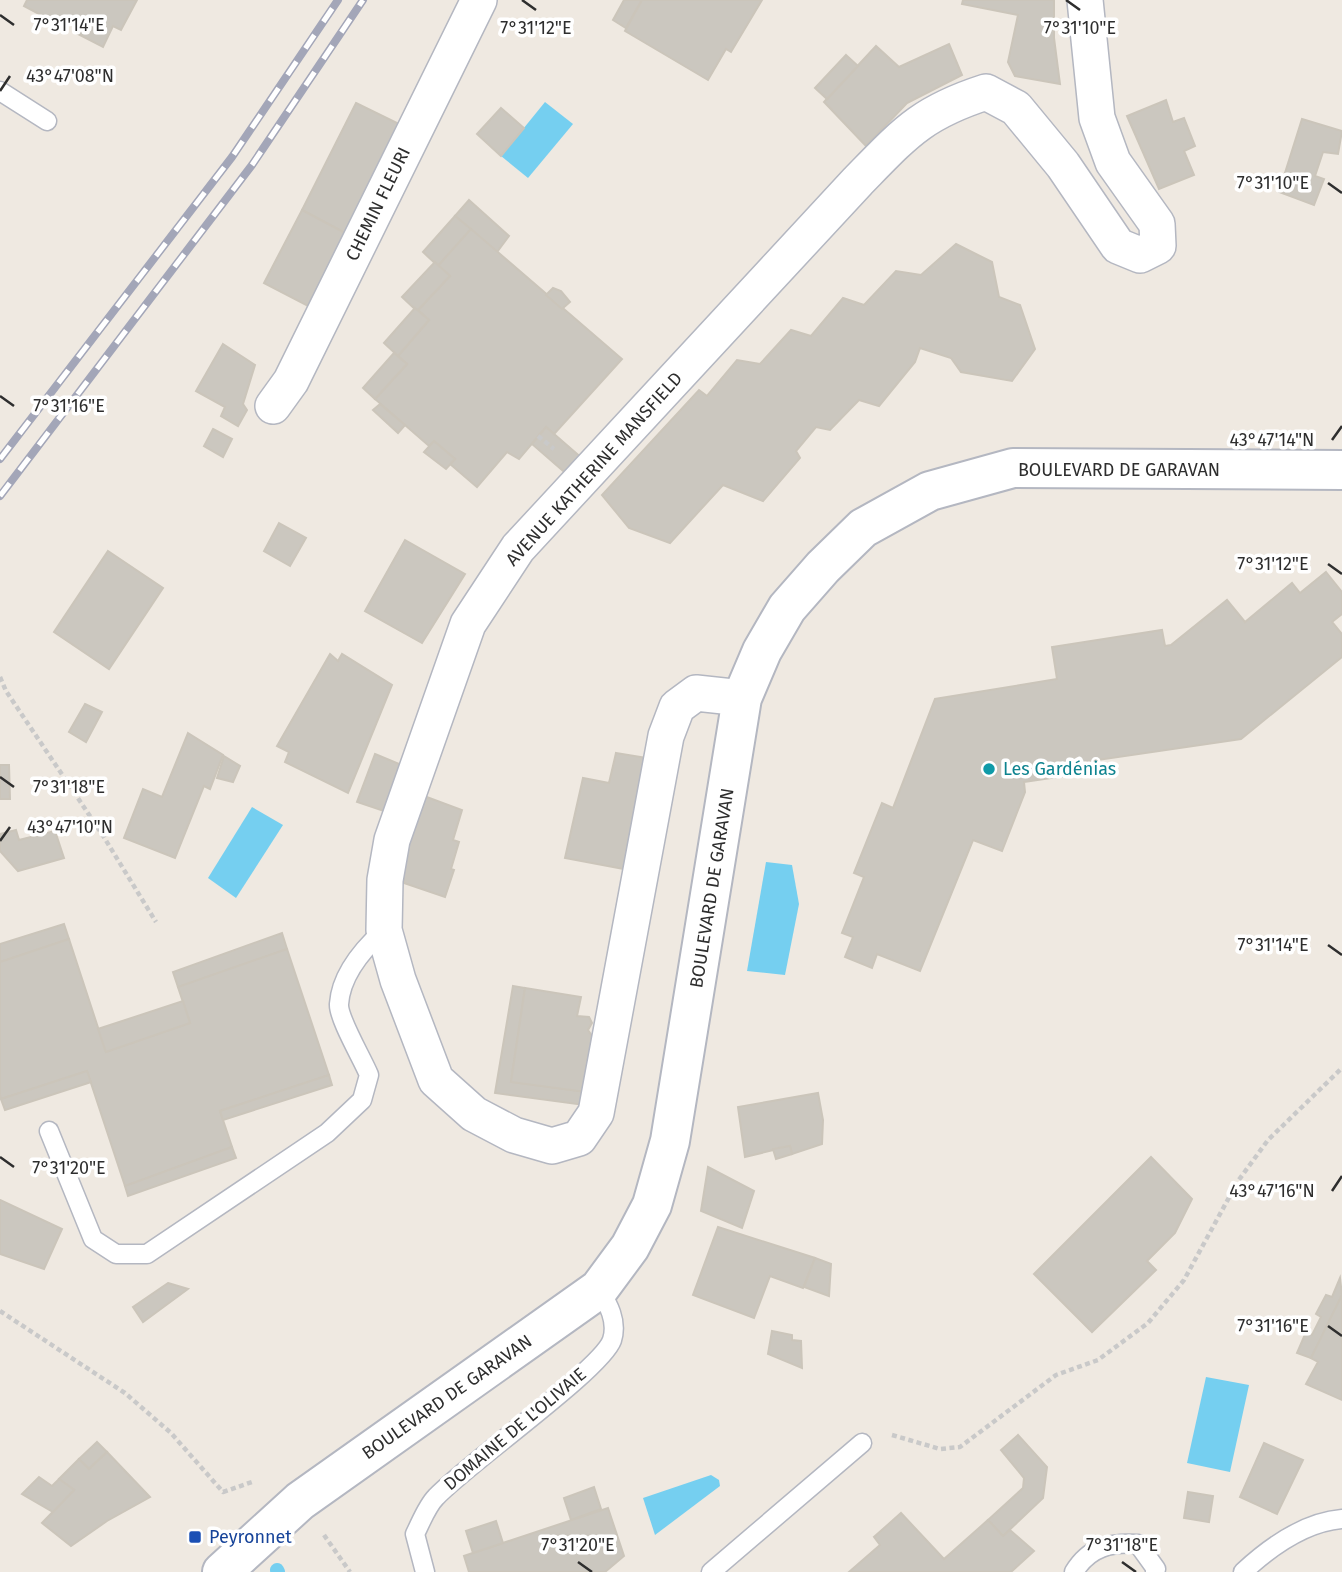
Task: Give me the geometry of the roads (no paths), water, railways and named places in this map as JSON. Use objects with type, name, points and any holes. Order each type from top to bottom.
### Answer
[{"type":"street","name":"CHEMIN FLEURI","points":[[273,406],[291,381],[479,0]]},
{"type":"street","name":"AVENUE KATHERINE MANSFIELD","points":[[742,698],[696,693],[677,707],[666,736],[596,1113],[579,1138],[552,1146],[514,1135],[474,1114],[436,1080],[398,980],[384,930],[384,880],[392,840],[468,624],[518,548],[911,126],[947,105],[986,92],[1016,108],[1063,165],[1118,246],[1140,255],[1158,246],[1157,224],[1113,162],[1097,118],[1085,0]]},
{"type":"street","name":"BOULEVARD DE GARAVAN","points":[[222,1572],[300,1501],[599,1289],[630,1247],[652,1205],[670,1141],[742,698],[762,651],[787,608],[823,567],[863,528],[930,491],[1013,468],[1342,470]]},
{"type":"lane","points":[[0,91],[47,121]]},
{"type":"lane","points":[[49,1131],[93,1239],[116,1254],[147,1254],[327,1133],[362,1100],[369,1075],[338,1006],[346,976],[367,945],[384,930]]},
{"type":"lane","name":"DOMAINE DE L'OLIVAIE","points":[[425,1572],[415,1534],[434,1499],[499,1440],[585,1372],[612,1340],[612,1310],[599,1289]]},
{"type":"lane","points":[[711,1572],[862,1443]]},
{"type":"lane","points":[[1243,1572],[1266,1551],[1322,1521],[1342,1518]]},
{"type":"lane","points":[[1073,1572],[1079,1563],[1111,1542],[1138,1544],[1156,1569],[1155,1572]]},
{"type":"water","points":[[545,102],[573,124],[528,178],[501,156]]},
{"type":"water","points":[[252,807],[283,825],[236,898],[208,878]]},
{"type":"water","points":[[766,862],[792,865],[799,904],[785,975],[747,971]]},
{"type":"water","points":[[1206,1377],[1249,1385],[1230,1472],[1187,1463]]},
{"type":"water","points":[[711,1475],[719,1480],[720,1486],[655,1535],[643,1498]]},
{"type":"railway","points":[[0,459],[232,157],[338,0]]},
{"type":"railway","points":[[0,496],[252,165],[363,0]]},
{"type":"place","name":"Les Gardénias","points":[[989,769]]},
{"type":"place","name":"Peyronnet","points":[[195,1537]]}]
